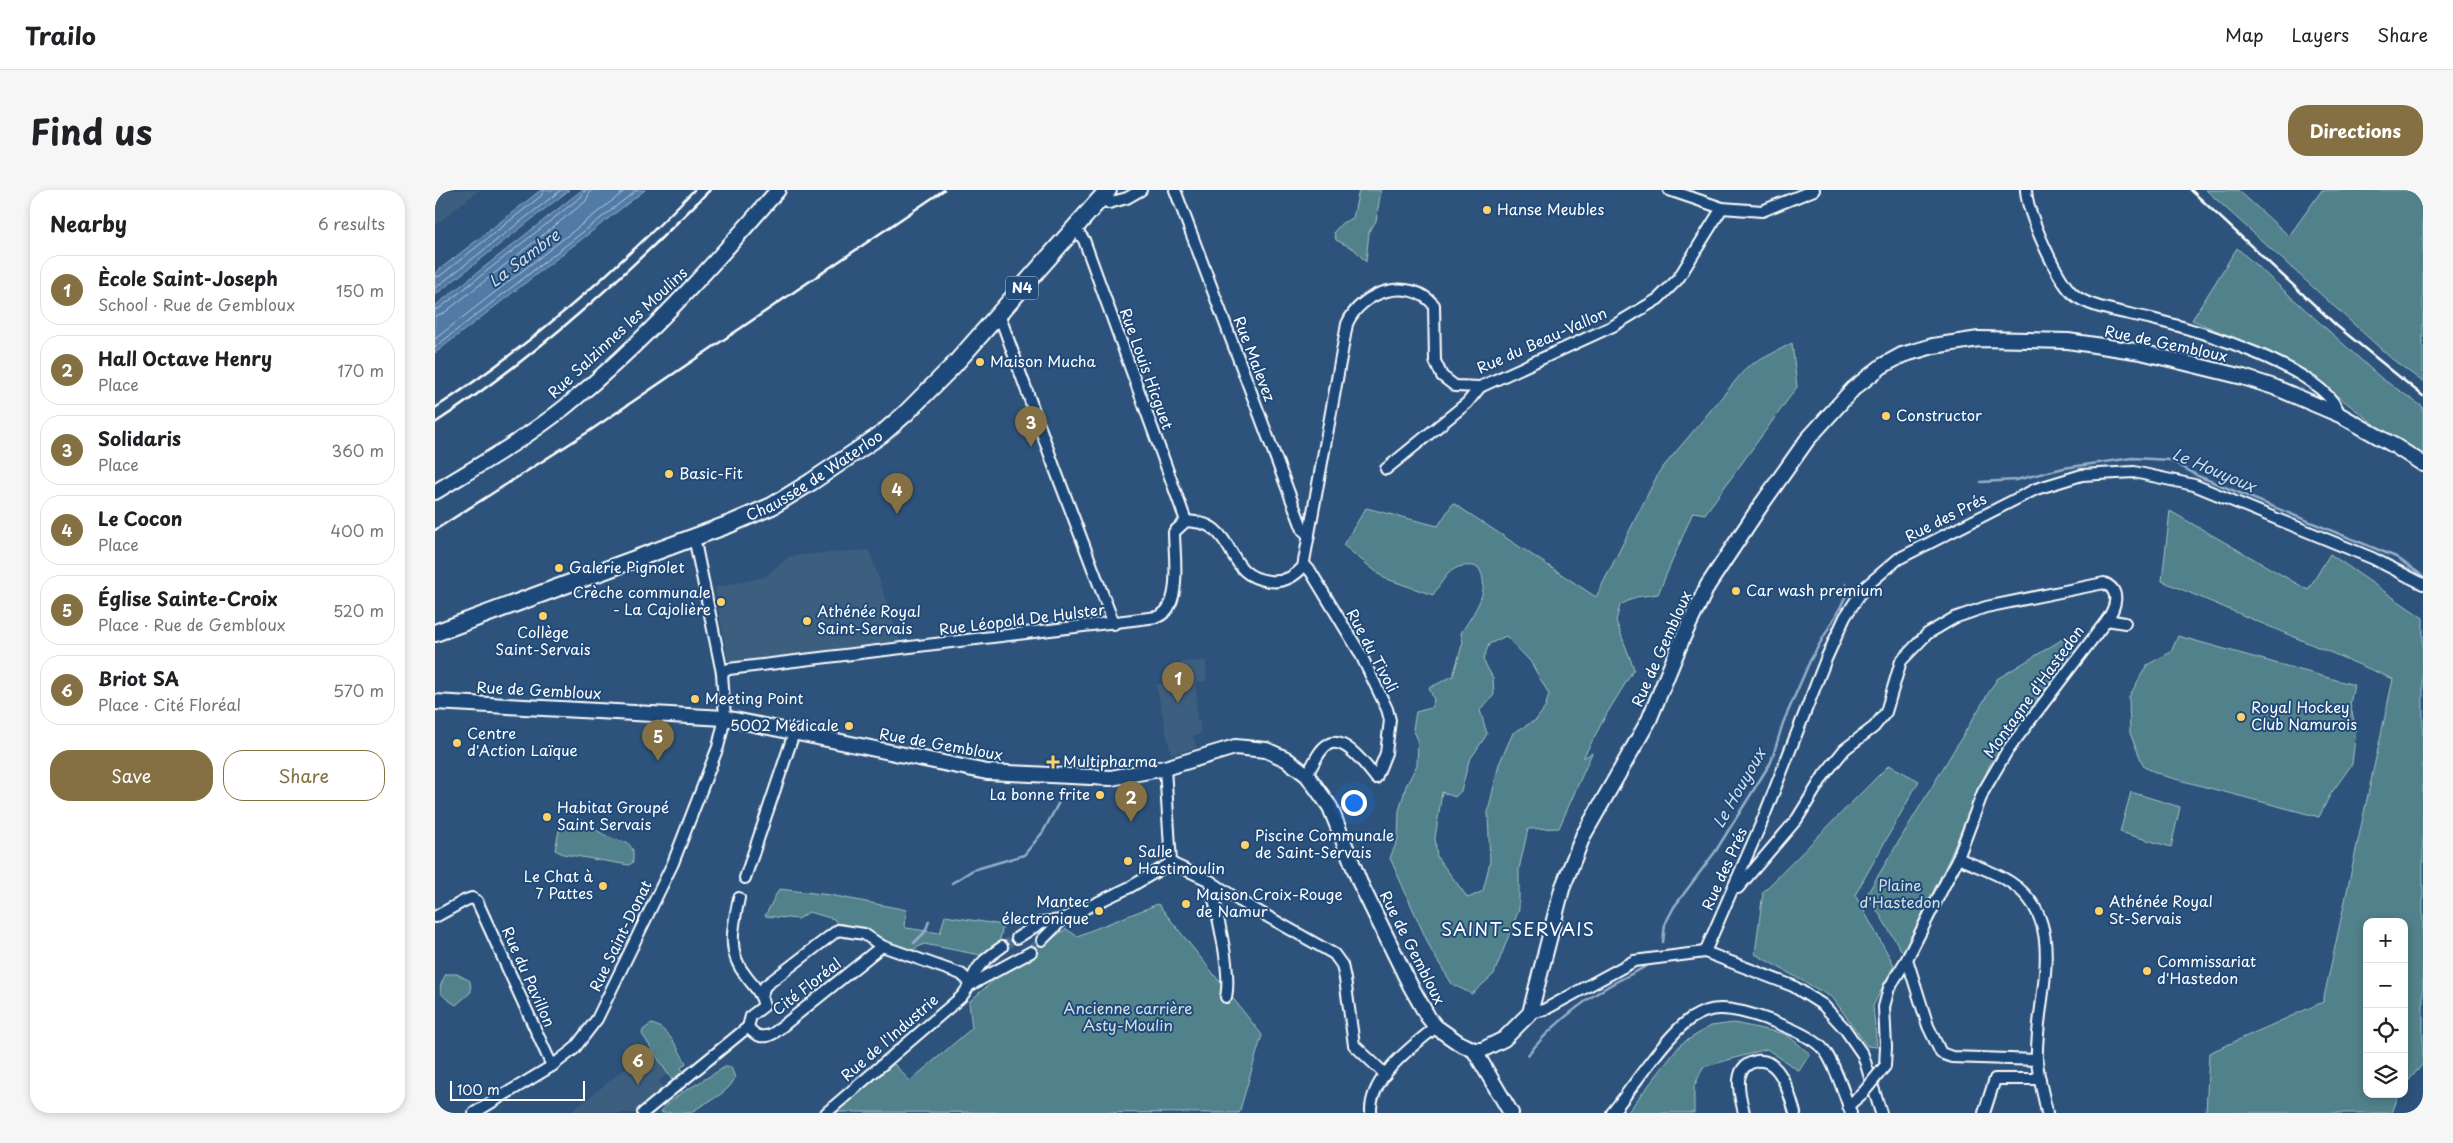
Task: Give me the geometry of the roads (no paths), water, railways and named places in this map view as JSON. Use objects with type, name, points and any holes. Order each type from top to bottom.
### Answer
[{"type":"main road","name":"Rue Salzinnes les Moulins","points":[[435,492],[533,431],[591,384],[695,284],[778,190]]},
{"type":"main road","name":"Chaussée de Waterloo","points":[[435,633],[694,537],[772,506],[883,434],[928,393],[1105,194]]},
{"type":"main road","name":"Rue de Gembloux","points":[[435,702],[725,718],[987,772],[1111,778],[1165,768],[1235,746],[1266,750],[1286,759],[1307,775],[1330,807],[1360,883],[1409,985],[1436,1027],[1459,1044],[1474,1050],[1487,1049],[1504,1040],[1530,1013],[1562,889],[1583,836],[1649,720],[1683,637],[1709,585],[1759,508],[1807,440],[1853,389],[1882,366],[1902,355],[1933,346],[1979,339],[2068,341],[2141,352],[2243,377],[2274,387],[2340,416],[2395,446],[2423,464]]},
{"type":"main road","points":[[1474,1050],[1511,1113]]},
{"type":"street","points":[[1105,194],[1109,202],[1127,198],[1141,190]]},
{"type":"street","name":"Rue Malevez","points":[[1175,190],[1292,502],[1303,530],[1309,536]]},
{"type":"street","points":[[1669,190],[1722,208],[1762,211],[1814,190]]},
{"type":"street","points":[[1704,201],[1707,190]]},
{"type":"street","points":[[2025,190],[2045,248],[2072,293],[2094,304],[2176,325],[2271,359],[2323,392],[2334,403],[2340,416]]},
{"type":"street","name":"Rue du Beau-Vallon","points":[[1304,564],[1347,324],[1357,306],[1380,292],[1419,292],[1427,296],[1434,305],[1435,361],[1442,376],[1455,386],[1480,387],[1613,326],[1658,299],[1678,279],[1722,208]]},
{"type":"street","name":"Rue Louis Hicguet","points":[[1075,228],[1084,240],[1186,521]]},
{"type":"street","points":[[999,314],[1055,470],[1114,624]]},
{"type":"street","points":[[1386,469],[1467,403],[1480,387]]},
{"type":"street","name":"Rue des Prés","points":[[1705,952],[1761,824],[1826,658],[1845,616],[1864,588],[1898,559],[2036,489],[2082,475],[2117,472],[2163,476],[2194,486],[2372,558],[2423,584]]},
{"type":"street","points":[[1186,521],[1200,522],[1215,530],[1241,568],[1254,579],[1272,582],[1287,580],[1296,574],[1304,564]]},
{"type":"street","name":"Rue Léopold De Hulster","points":[[722,673],[739,668],[1114,624],[1164,615],[1174,599],[1174,532],[1186,521]]},
{"type":"street","name":"Rue Saint-Donat","points":[[474,1113],[552,1066],[574,1049],[597,1019],[673,862],[718,746],[725,718],[722,673],[694,537]]},
{"type":"street","name":"Rue du Tivoli","points":[[1304,564],[1311,572],[1360,653],[1387,709],[1389,720],[1386,753],[1376,778],[1351,749],[1337,743],[1327,745],[1321,751],[1307,775]]},
{"type":"street","name":"Montagne d'Hastedon","points":[[1726,905],[1757,864],[1797,820],[1825,775],[1845,749],[1874,727],[1886,712],[1901,661],[1927,634],[1954,618],[1986,607],[2104,583],[2112,588],[2116,599],[2115,608],[2007,751],[1983,792],[1958,858],[1907,959],[1889,988],[1884,1007],[1887,1047],[1885,1066],[1849,1109]]},
{"type":"street","points":[[2107,620],[2125,623]]},
{"type":"street","points":[[745,878],[794,733]]},
{"type":"street","points":[[1165,768],[1171,863]]},
{"type":"street","points":[[1958,858],[2010,882],[2035,906],[2043,921],[2046,942],[2038,1069],[2047,1113]]},
{"type":"street","points":[[1171,863],[1210,881],[1240,901],[1333,954],[1342,965],[1354,1045],[1385,1074]]},
{"type":"street","points":[[1042,940],[1063,920],[1130,887],[1171,863]]},
{"type":"street","points":[[1210,881],[1223,951],[1228,989],[1226,997]]},
{"type":"street","name":"Rue du Pavillon","points":[[435,917],[466,900],[472,898],[477,901],[552,1066]]},
{"type":"street","name":"Cité Floréal","points":[[739,898],[732,954],[745,976],[762,994]]},
{"type":"street","points":[[1017,938],[1042,922],[1063,920]]},
{"type":"street","name":"Cité Floréal","points":[[643,1113],[748,1027],[751,1016],[764,1006],[762,994],[765,986],[837,930],[864,934],[882,946],[961,974],[972,984]]},
{"type":"street","name":"Cité Floréal","points":[[748,1027],[758,1036],[764,1037],[773,1033],[882,946]]},
{"type":"street","name":"Rue de l'Industrie","points":[[972,984],[975,973],[983,961],[1002,947]]},
{"type":"street","name":"Rue de l'Industrie","points":[[826,1113],[943,1013],[972,984],[1031,952]]},
{"type":"street","points":[[1530,1013],[1544,1010],[1634,961],[1705,952],[1793,986],[1823,1006],[1845,1030],[1863,1055],[1881,1113]]},
{"type":"street","points":[[1907,959],[1928,1026],[1941,1053],[1951,1057],[2038,1069]]},
{"type":"street","points":[[1612,1113],[1677,1030],[1704,1012],[1718,1009],[1733,1011],[1795,1029],[1813,1040],[1828,1056],[1849,1109]]},
{"type":"street","points":[[1371,1113],[1371,1104],[1385,1074],[1436,1027]]},
{"type":"street","points":[[1744,1113],[1738,1084],[1739,1075],[1749,1063],[1759,1061],[1768,1062],[1777,1070],[1783,1080],[1795,1113]]},
{"type":"street","points":[[1984,1113],[1995,1079],[2038,1069]]},
{"type":"water","points":[[541,190],[569,190],[435,295],[435,273]]},
{"type":"water","name":"La Sambre","points":[[582,190],[645,190],[435,353],[435,306]]},
{"type":"waterway","name":"Le Houyoux","points":[[1981,482],[2016,480],[2064,468],[2132,458],[2170,460],[2198,476],[2396,557],[2423,576]]},
{"type":"waterway","name":"Le Houyoux","points":[[1663,942],[1665,924],[1674,907],[1715,852],[1771,762],[1783,723],[1810,661],[1846,595],[1846,584]]},
{"type":"waterway","name":"Le Houyoux","points":[[952,883],[973,870],[1024,855],[1043,832],[1059,802]]},
{"type":"waterway","points":[[914,943],[925,932],[929,921]]},
{"type":"waterway","name":"Le Houyoux","points":[[1528,1055],[1554,1027],[1575,1009],[1607,987],[1648,965]]},
{"type":"tunnel","points":[[1002,947],[1017,938]]},
{"type":"tunnel","points":[[1031,952],[1042,940]]},
{"type":"railway","points":[[435,408],[504,360],[537,334],[633,250],[694,190]]},
{"type":"railway","points":[[435,423],[509,371],[579,314],[710,190]]},
{"type":"railway","points":[[435,530],[588,432],[944,190]]},
{"type":"railway","points":[[2191,190],[2337,326],[2423,396]]},
{"type":"place","name":"Hanse Meubles","points":[[1487,210]]},
{"type":"place","name":"Maison Mucha","points":[[980,362]]},
{"type":"place","name":"Constructor","points":[[1886,416]]},
{"type":"place","name":"Solidaris","points":[[1031,447]]},
{"type":"place","name":"Basic-Fit","points":[[669,474]]},
{"type":"place","name":"Le Cocon","points":[[897,514]]},
{"type":"place","name":"Galerie Pignolet","points":[[559,568]]},
{"type":"place","name":"Car wash premium","points":[[1736,591]]},
{"type":"place","name":"Crèche communale - La Cajolière","points":[[721,602]]},
{"type":"place","name":"Collège Saint-Servais","points":[[543,616]]},
{"type":"place","name":"Athénée Royal Saint-Servais","points":[[807,621]]},
{"type":"place","name":"Meeting Point","points":[[695,699]]},
{"type":"place","name":"Ècole Saint-Joseph","points":[[1178,703]]},
{"type":"place","name":"Royal Hockey Club Namurois","points":[[2241,717]]},
{"type":"place","name":"5002 Médicale","points":[[849,726]]},
{"type":"place","name":"Centre d'Action Laïque","points":[[457,743]]},
{"type":"place","name":"Église Sainte-Croix","points":[[658,761]]},
{"type":"place","name":"Multipharma","points":[[1053,762]]},
{"type":"place","name":"La bonne frite","points":[[1100,795]]},
{"type":"place","name":"Habitat Groupé Saint Servais","points":[[547,817]]},
{"type":"place","name":"Hall Octave Henry","points":[[1131,822]]},
{"type":"place","name":"Piscine Communale de Saint-Servais","points":[[1245,845]]},
{"type":"place","name":"Salle Hastimoulin","points":[[1128,861]]},
{"type":"place","name":"Le Chat à 7 Pattes","points":[[603,886]]},
{"type":"place","name":"Maison Croix-Rouge de Namur","points":[[1186,904]]},
{"type":"place","name":"Mantec électronique","points":[[1099,911]]},
{"type":"place","name":"Athénée Royal St-Servais","points":[[2099,911]]},
{"type":"place","name":"Commissariat d'Hastedon","points":[[2147,971]]},
{"type":"place","name":"Briot SA","points":[[638,1085]]},
{"type":"district","name":"SAINT-SERVAIS","points":[[1518,930]]},
{"type":"park label","name":"Plaine d'Hastedon","points":[[1900,894]]},
{"type":"park label","name":"Ancienne carrière Asty-Moulin","points":[[1128,1018]]}]
